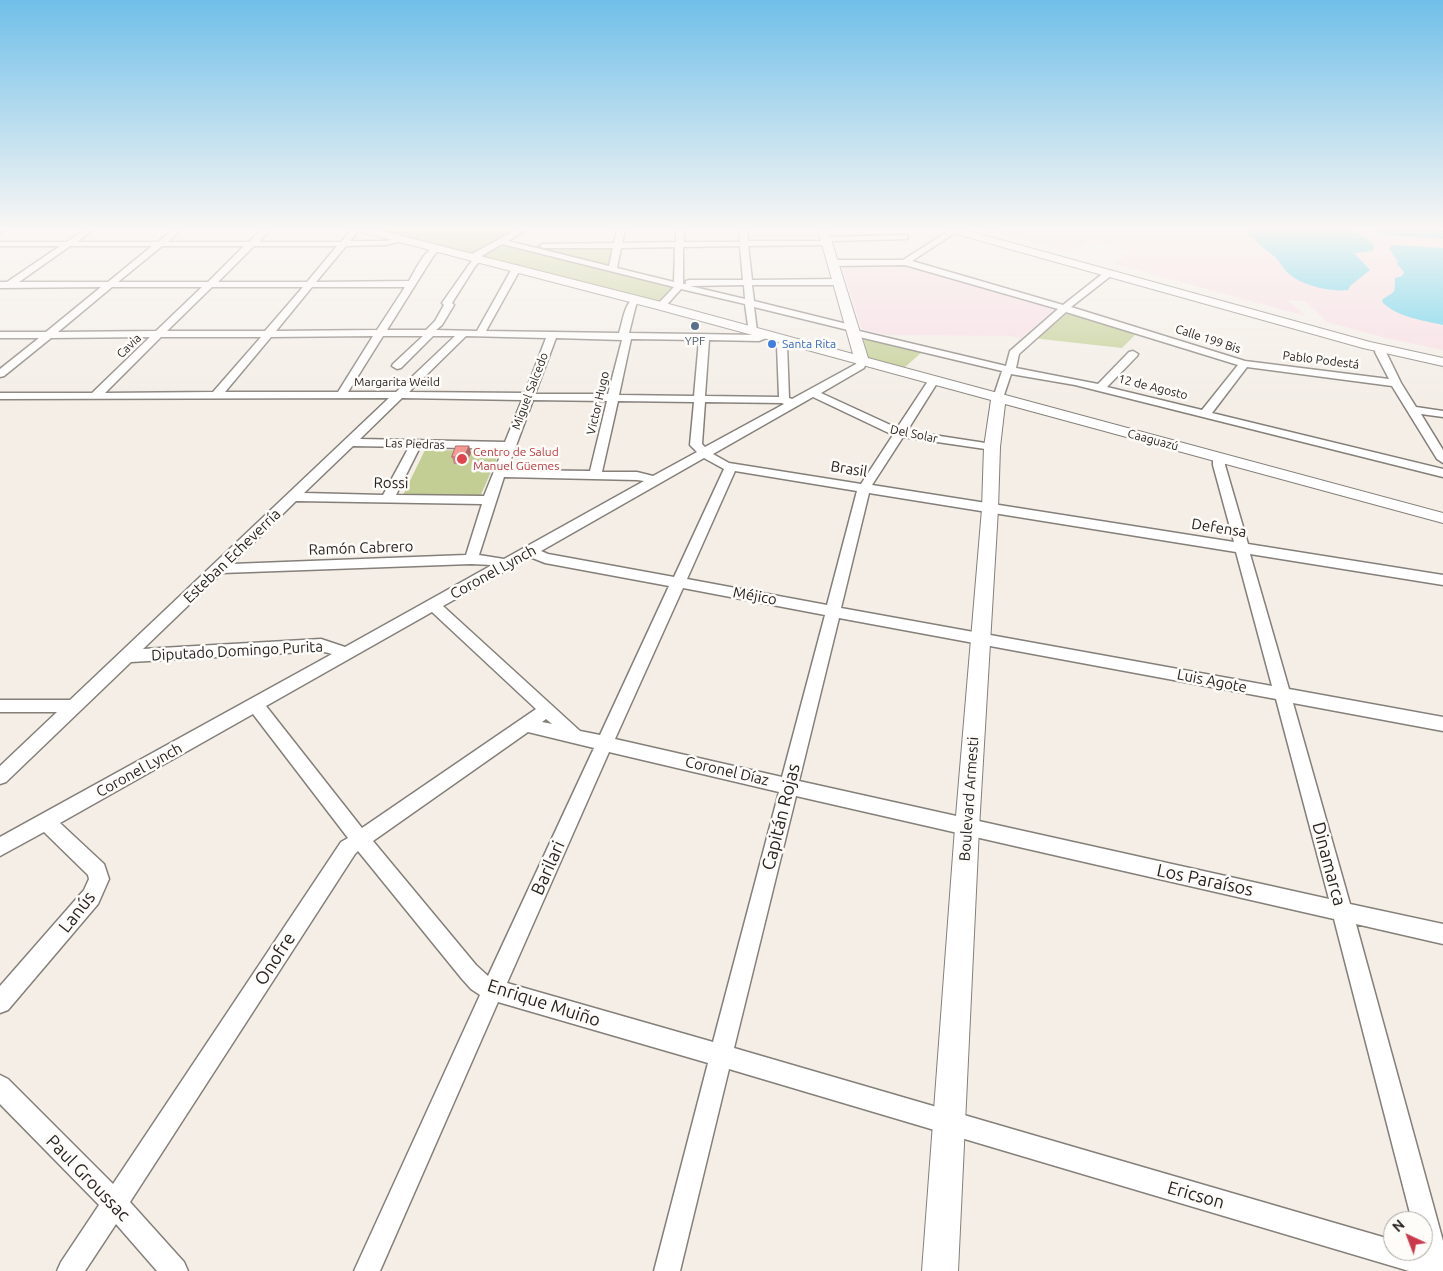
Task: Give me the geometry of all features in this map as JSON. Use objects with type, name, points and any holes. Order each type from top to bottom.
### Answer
[{"type":"main road","name":"Caaguazú","points":[[597,289],[1443,518]]},
{"type":"main road","points":[[840,289],[862,360]]},
{"type":"main road","points":[[1168,289],[1380,348],[1443,362]]},
{"type":"main road","points":[[1191,289],[1358,335],[1443,354]]},
{"type":"main road","name":"Boulevard Armesti","points":[[940,1271],[967,828],[990,509],[992,447],[998,398]]},
{"type":"street","points":[[0,374],[104,289]]},
{"type":"street","name":"Cavia","points":[[95,396],[205,289]]},
{"type":"street","points":[[216,396],[306,289]]},
{"type":"street","points":[[341,395],[409,289]]},
{"type":"street","points":[[397,366],[430,333],[432,328],[439,323],[449,304],[447,303],[456,289]]},
{"type":"street","points":[[480,334],[505,289]]},
{"type":"street","points":[[661,306],[675,289]]},
{"type":"street","name":"12 de Agosto","points":[[695,289],[1009,370],[1100,388],[1443,472]]},
{"type":"street","points":[[749,289],[752,331]]},
{"type":"street","name":"Calle 199 Bis","points":[[1000,289],[1244,364]]},
{"type":"street","name":"Boulevard Armesti","points":[[998,398],[1012,366],[1012,355],[1028,339],[1088,289]]},
{"type":"street","name":"Victor Hugo","points":[[595,476],[632,305],[636,300]]},
{"type":"street","points":[[0,335],[430,333],[759,338],[766,335]]},
{"type":"street","name":"Esteban Echeverría","points":[[0,777],[463,334]]},
{"type":"street","name":"Miguel Salcedo","points":[[471,559],[489,500],[552,336]]},
{"type":"street","points":[[704,337],[696,445],[705,454]]},
{"type":"street","points":[[786,340],[782,345],[788,402]]},
{"type":"street","points":[[1380,348],[1380,352],[1396,383],[1443,459]]},
{"type":"street","points":[[1100,388],[1133,354]]},
{"type":"street","name":"Coronel Lynch","points":[[0,847],[705,454],[788,402],[813,393],[860,366],[862,360]]},
{"type":"street","points":[[1205,414],[1244,364]]},
{"type":"street","name":"Pablo Podestá","points":[[1244,364],[1396,383]]},
{"type":"street","name":"Capitán Rojas","points":[[667,1271],[864,488],[934,380]]},
{"type":"street","name":"Del Solar","points":[[813,393],[898,433],[992,447]]},
{"type":"street","name":"Margarita Weild","points":[[0,396],[398,395],[788,402]]},
{"type":"street","points":[[1414,410],[1443,414]]},
{"type":"street","name":"Las Piedras","points":[[351,442],[509,446]]},
{"type":"street","points":[[387,499],[416,444]]},
{"type":"street","name":"Brasil","points":[[705,454],[731,467],[990,509]]},
{"type":"street","name":"Dinamarca","points":[[1219,458],[1219,465],[1439,1268]]},
{"type":"street","name":"Barilari","points":[[367,1271],[731,467]]},
{"type":"street","points":[[500,473],[644,476],[655,482]]},
{"type":"street","name":"Rossi","points":[[293,497],[489,500]]},
{"type":"street","name":"Defensa","points":[[990,509],[1443,580]]},
{"type":"street","name":"Méjico","points":[[531,552],[545,558],[981,637]]},
{"type":"street","name":"Ramón Cabrero","points":[[217,569],[471,559],[497,561],[505,565]]},
{"type":"street","name":"Coronel Díaz","points":[[433,605],[575,736]]},
{"type":"street","name":"Luis Agote","points":[[981,637],[1443,724]]},
{"type":"street","name":"Diputado Domingo Purita","points":[[127,656],[322,644],[345,653]]},
{"type":"street","points":[[0,706],[73,706]]},
{"type":"street","name":"Enrique Muiño","points":[[256,706],[359,838],[478,982],[493,990],[950,1122]]},
{"type":"street","name":"Onofre","points":[[70,1271],[348,848],[359,838],[546,711]]},
{"type":"street","name":"Coronel Díaz","points":[[525,725],[967,828]]},
{"type":"street","name":"Lanús","points":[[0,1002],[91,897],[99,879],[97,870],[47,822]]},
{"type":"street","name":"Los Paraísos","points":[[967,828],[1443,934]]},
{"type":"street","name":"Paul Groussac","points":[[0,1087],[115,1204],[175,1271]]},
{"type":"street","name":"Ericson","points":[[950,1122],[1439,1268]]},
{"type":"shaded area","points":[[849,289],[986,289],[1054,310],[1021,338],[1009,336],[887,335],[862,329]]},
{"type":"shaded area","points":[[1207,289],[1443,289],[1443,350],[1382,337],[1327,322],[1305,301],[1289,301],[1306,316]]},
{"type":"green space","points":[[607,289],[672,289],[660,303]]},
{"type":"green space","points":[[1071,311],[1138,332],[1122,348],[1032,338],[1064,312]]},
{"type":"green space","points":[[860,337],[923,351],[904,368],[867,358]]},
{"type":"green space","points":[[425,450],[500,451],[480,497],[403,495]]},
{"type":"water","points":[[1395,289],[1443,289],[1443,325],[1404,315],[1383,303],[1382,300]]},
{"type":"building","points":[[456,446],[469,446],[464,457],[452,457]]},
{"type":"place","name":"YPF","points":[[695,326]]},
{"type":"place","name":"Santa Rita","points":[[772,344]]},
{"type":"place","name":"Centro de Salud Manuel Güemes","points":[[462,459]]}]
